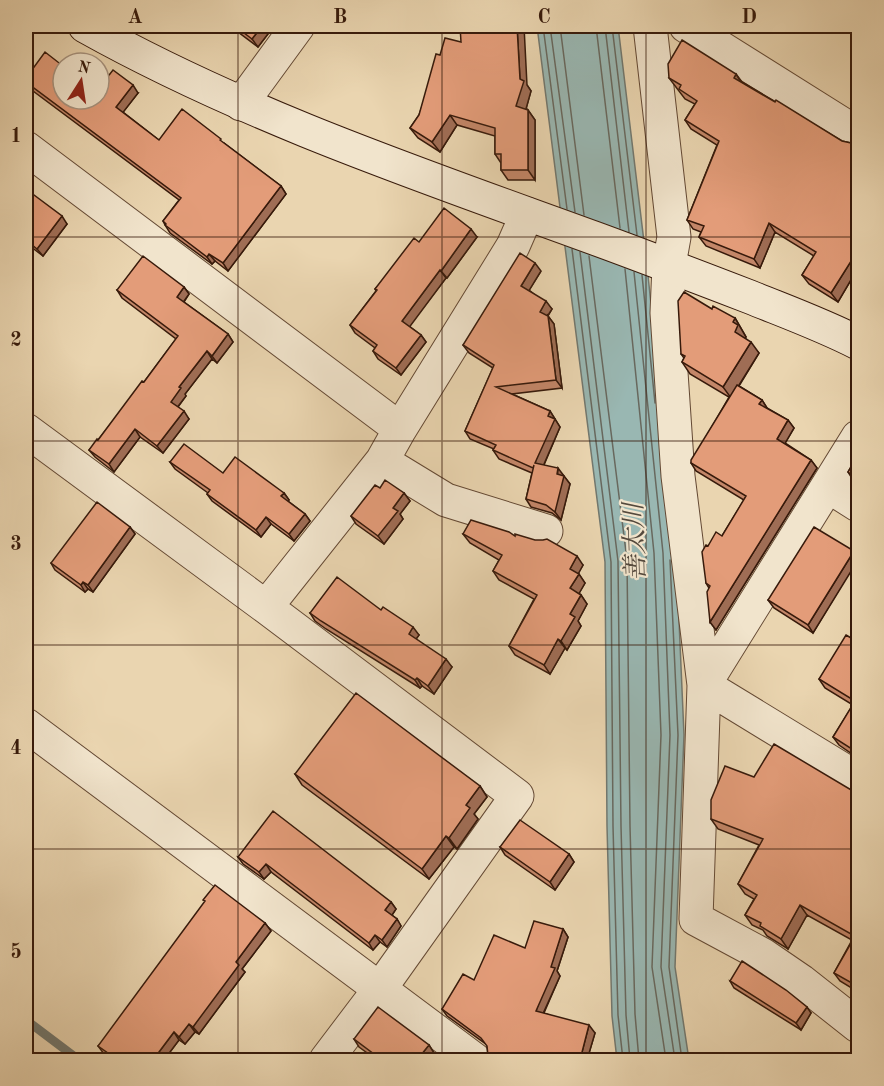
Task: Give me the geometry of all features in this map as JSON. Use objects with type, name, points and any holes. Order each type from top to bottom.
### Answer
[{"type":"street","points":[[85,26],[241,104],[364,155],[664,263],[831,329],[858,343]]},
{"type":"street","points":[[241,104],[298,26]]},
{"type":"street","points":[[650,26],[674,237],[664,263],[678,476],[704,685],[696,919],[763,955],[801,981],[858,1026]]},
{"type":"street","points":[[686,26],[858,134]]},
{"type":"street","points":[[26,148],[400,429]]},
{"type":"street","points":[[266,607],[382,461],[513,246],[540,219]]},
{"type":"street","points":[[26,430],[517,796],[379,990],[326,1060]]},
{"type":"street","points":[[704,685],[858,437]]},
{"type":"street","points":[[382,461],[446,500],[546,531]]},
{"type":"street","points":[[828,486],[858,505]]},
{"type":"street","points":[[704,685],[858,779]]},
{"type":"street","points":[[26,725],[475,1060]]},
{"type":"water","name":"善太川","points":[[537,26],[618,26],[648,275],[676,552],[684,735],[675,967],[689,1060],[617,1060],[612,1016],[607,826],[605,562]]},
{"type":"building","points":[[235,26],[262,26],[252,39]]},
{"type":"building","points":[[460,26],[517,26],[520,79],[524,81],[516,106],[528,110],[528,170],[501,170],[501,154],[495,154],[495,128],[450,115],[432,142],[410,128],[419,115],[436,54],[440,55],[445,38],[461,42]]},
{"type":"building","points":[[682,40],[736,74],[734,78],[775,102],[776,100],[842,141],[858,142],[858,261],[853,258],[831,293],[802,275],[816,252],[769,223],[754,259],[699,237],[704,226],[687,220],[719,141],[685,120],[697,101],[679,89],[681,85],[669,78],[668,64]]},
{"type":"building","points":[[45,52],[51,57],[51,101],[26,82],[26,78]]},
{"type":"building","points":[[113,70],[133,85],[116,107],[159,140],[182,109],[281,186],[223,263],[209,254],[207,257],[165,225],[163,221],[181,198],[65,111],[111,111],[111,73]]},
{"type":"building","points":[[26,189],[62,216],[37,249],[26,240]]},
{"type":"building","points":[[444,208],[471,229],[402,321],[421,335],[396,368],[373,351],[377,345],[350,325],[414,238],[419,242]]},
{"type":"building","points":[[520,253],[535,263],[521,286],[546,301],[540,312],[548,316],[556,380],[496,387],[550,411],[548,416],[555,419],[535,463],[558,468],[557,474],[564,476],[555,512],[546,505],[526,499],[534,465],[533,468],[493,450],[496,445],[465,431],[494,365],[463,345]]},
{"type":"building","points":[[143,256],[184,287],[177,297],[228,334],[212,356],[207,351],[179,387],[181,388],[171,402],[184,411],[157,446],[135,429],[109,464],[89,450],[178,336],[117,290]]},
{"type":"building","points":[[684,292],[712,309],[713,306],[735,318],[733,322],[738,325],[735,332],[751,342],[723,387],[682,362],[685,356],[681,354],[678,301]]},
{"type":"building","points":[[737,385],[762,400],[759,404],[788,420],[777,439],[811,460],[710,622],[707,592],[710,586],[706,583],[702,552],[716,532],[722,536],[746,496],[691,463],[691,460]]},
{"type":"building","points":[[184,444],[223,473],[235,457],[284,493],[281,496],[305,514],[289,534],[266,517],[256,530],[207,494],[210,490],[170,462]]},
{"type":"building","points":[[858,455],[858,479],[848,472]]},
{"type":"building","points":[[385,480],[404,493],[393,508],[398,511],[378,536],[351,516],[375,485],[380,488]]},
{"type":"building","points":[[97,502],[130,527],[88,585],[83,582],[81,585],[51,563]]},
{"type":"building","points":[[471,520],[515,536],[515,534],[535,540],[547,539],[577,556],[570,569],[579,574],[570,588],[581,595],[570,614],[575,617],[561,641],[558,639],[544,665],[509,646],[537,595],[493,571],[502,555],[463,534]]},
{"type":"building","points":[[814,527],[854,551],[808,625],[768,600]]},
{"type":"building","points":[[337,577],[381,610],[383,607],[413,627],[409,634],[446,659],[428,686],[310,613]]},
{"type":"building","points":[[846,635],[858,642],[858,753],[833,737],[855,701],[819,679]]},
{"type":"building","points":[[356,693],[480,786],[466,805],[470,808],[449,838],[446,836],[422,869],[295,774]]},
{"type":"building","points":[[774,744],[858,794],[858,938],[800,905],[781,939],[760,926],[761,923],[745,915],[757,895],[738,884],[763,839],[711,819],[711,800],[725,766],[754,777]]},
{"type":"building","points":[[273,811],[391,902],[385,910],[397,919],[382,940],[375,935],[369,943],[266,864],[259,872],[238,857]]},
{"type":"building","points":[[520,820],[569,854],[550,882],[500,847]]},
{"type":"building","points":[[215,885],[265,923],[236,962],[239,965],[193,1027],[189,1024],[179,1037],[174,1032],[153,1060],[118,1060],[98,1046]]},
{"type":"building","points":[[534,921],[563,929],[551,967],[555,968],[536,1011],[589,1025],[580,1060],[494,1060],[488,1056],[487,1046],[481,1038],[442,1009],[463,974],[474,980],[494,935],[525,948]]},
{"type":"building","points":[[854,938],[858,940],[857,986],[834,973]]},
{"type":"building","points":[[742,961],[807,1007],[796,1023],[730,981]]},
{"type":"building","points":[[378,1007],[429,1045],[417,1060],[382,1060],[354,1039]]},
{"type":"waterway","points":[[26,1020],[79,1060]]}]
